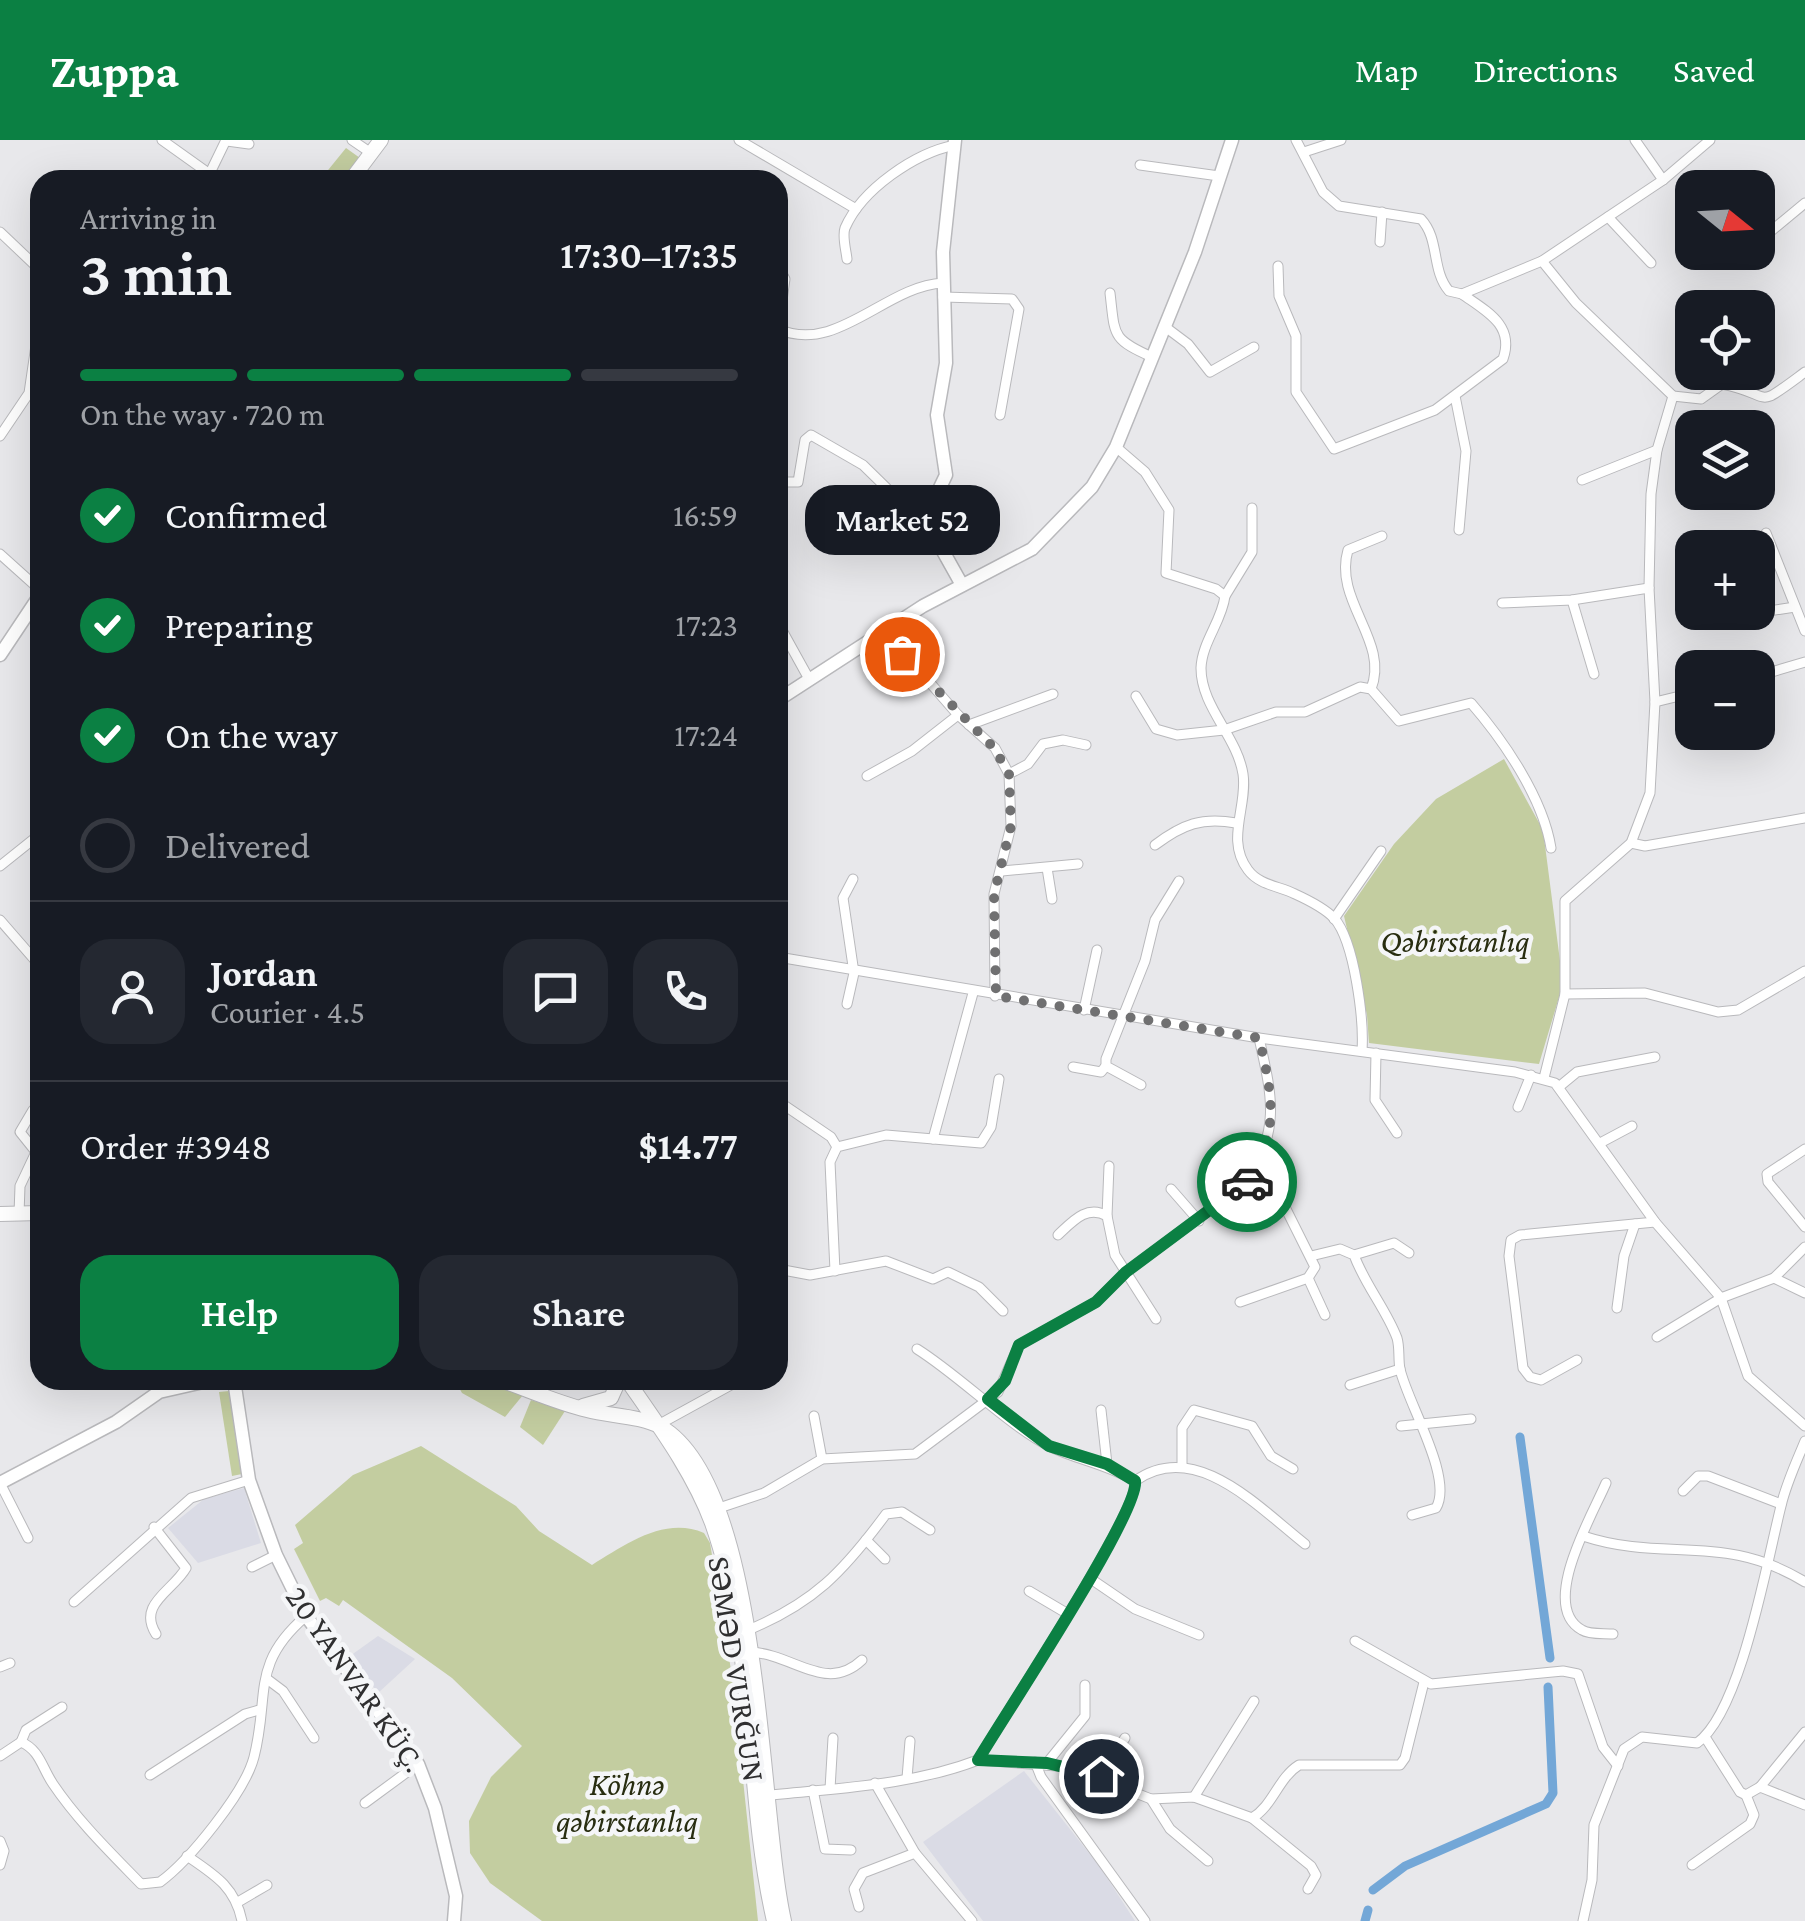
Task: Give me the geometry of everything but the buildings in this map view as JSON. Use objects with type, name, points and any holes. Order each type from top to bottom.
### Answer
[{"type":"main road","points":[[358,170],[381,140]]},
{"type":"main road","points":[[0,1214],[30,1213]]},
{"type":"main road","points":[[528,1390],[570,1405],[658,1425]]},
{"type":"main road","points":[[570,1405],[604,1402],[616,1390]]},
{"type":"main road","name":"SƏMƏD VURĞUN","points":[[631,1390],[658,1425],[698,1491],[716,1536],[784,1921]]},
{"type":"main road","name":"SƏMƏD VURĞUN","points":[[658,1425],[687,1450],[719,1508],[750,1652],[774,1921]]},
{"type":"street","points":[[162,140],[204,170]]},
{"type":"street","points":[[216,170],[227,140],[248,144]]},
{"type":"street","points":[[352,140],[371,153]]},
{"type":"street","points":[[739,140],[856,209]]},
{"type":"street","points":[[788,693],[962,585],[1032,549],[1092,487],[1116,447],[1152,358],[1232,140]]},
{"type":"street","points":[[1278,266],[1279,296],[1296,336],[1296,392],[1331,448],[1338,449],[1378,430],[1396,428],[1455,396],[1491,373],[1508,348],[1498,320],[1462,294],[1450,292],[1442,282],[1427,225],[1421,220],[1330,200],[1296,140]]},
{"type":"street","points":[[1304,152],[1341,140]]},
{"type":"street","points":[[1635,140],[1663,180]]},
{"type":"street","points":[[1462,294],[1542,261],[1663,180],[1710,140]]},
{"type":"street","points":[[847,259],[846,227],[856,209],[911,161],[929,150],[955,143],[943,290],[946,363],[937,415],[946,475],[926,512],[928,526],[962,585]]},
{"type":"street","points":[[1140,165],[1219,176]]},
{"type":"street","points":[[1775,228],[1805,203]]},
{"type":"street","points":[[1380,242],[1382,212]]},
{"type":"street","points":[[1608,217],[1651,263]]},
{"type":"street","points":[[0,232],[30,260]]},
{"type":"street","points":[[1542,261],[1576,303],[1673,396],[1700,399],[1722,384],[1759,400],[1768,399],[1805,372]]},
{"type":"street","points":[[788,332],[816,336],[917,286],[1012,299],[1019,309],[1000,415]]},
{"type":"street","points":[[1110,292],[1114,335],[1122,344],[1152,358]]},
{"type":"street","points":[[1164,326],[1188,344],[1210,372],[1254,347]]},
{"type":"street","points":[[0,436],[30,386]]},
{"type":"street","points":[[1455,396],[1466,451],[1459,530]]},
{"type":"street","points":[[1544,1078],[1566,994],[1565,901],[1631,842],[1650,793],[1655,702],[1649,588],[1658,450],[1673,396]]},
{"type":"street","points":[[788,482],[798,482],[805,440],[811,435],[863,465],[910,511],[926,512]]},
{"type":"street","points":[[1116,447],[1146,472],[1169,510],[1166,573],[1216,588],[1225,596]]},
{"type":"street","points":[[1582,480],[1658,450]]},
{"type":"street","points":[[1252,508],[1252,552],[1225,596],[1205,648],[1201,672],[1209,701],[1243,776],[1236,823],[1246,868],[1260,880],[1294,893],[1334,918],[1360,1004],[1362,1051]]},
{"type":"street","points":[[1371,690],[1378,667],[1344,584],[1344,563],[1348,550],[1382,536]]},
{"type":"street","points":[[0,554],[30,583]]},
{"type":"street","points":[[1775,557],[1805,631]]},
{"type":"street","points":[[1502,603],[1572,600],[1649,588]]},
{"type":"street","points":[[1572,600],[1594,674]]},
{"type":"street","points":[[1775,610],[1794,607]]},
{"type":"street","points":[[0,655],[30,608]]},
{"type":"street","points":[[885,631],[958,715],[994,748],[1009,774],[1011,826],[994,894],[996,996]]},
{"type":"street","points":[[788,641],[808,678]]},
{"type":"street","points":[[1775,671],[1805,662]]},
{"type":"street","points":[[1136,696],[1156,729],[1166,734],[1224,730],[1276,712],[1306,712],[1360,688],[1371,690],[1398,721],[1406,722],[1461,702],[1471,703],[1533,798],[1547,825],[1550,848]]},
{"type":"street","points":[[969,725],[1053,694]]},
{"type":"street","points":[[1655,702],[1675,697]]},
{"type":"street","points":[[867,776],[912,750],[958,715]]},
{"type":"street","points":[[1009,774],[1028,764],[1043,744],[1063,740],[1086,745]]},
{"type":"street","points":[[1631,842],[1645,846],[1805,818]]},
{"type":"street","points":[[1156,845],[1180,827],[1200,820],[1236,823]]},
{"type":"street","points":[[0,866],[30,842]]},
{"type":"street","points":[[1334,918],[1381,851]]},
{"type":"street","points":[[1002,871],[1078,864]]},
{"type":"street","points":[[1047,868],[1052,899]]},
{"type":"street","points":[[847,1004],[854,973],[843,898],[853,879]]},
{"type":"street","points":[[1073,1067],[1101,1072],[1106,1066],[1121,1016],[1145,961],[1154,920],[1179,881]]},
{"type":"street","points":[[0,920],[30,954]]},
{"type":"street","points":[[1084,1010],[1097,950]]},
{"type":"street","points":[[788,959],[1259,1038],[1544,1078],[1560,1086],[1654,1222],[1721,1298],[1748,1376],[1805,1426]]},
{"type":"street","points":[[1566,994],[1645,993],[1718,1012],[1738,1010],[1805,971]]},
{"type":"street","points":[[933,1139],[973,993]]},
{"type":"street","points":[[719,1508],[764,1493],[822,1459],[916,1454],[988,1399],[1005,1381],[1019,1345],[1096,1302],[1126,1272],[1246,1184],[1259,1164],[1274,1103],[1259,1038]]},
{"type":"street","points":[[1376,1053],[1375,1100],[1398,1134]]},
{"type":"street","points":[[1560,1086],[1577,1072],[1656,1057]]},
{"type":"street","points":[[1106,1066],[1141,1085]]},
{"type":"street","points":[[1518,1107],[1531,1076]]},
{"type":"street","points":[[837,1147],[886,1134],[982,1143],[990,1127],[999,1080]]},
{"type":"street","points":[[788,1108],[830,1137],[837,1147]]},
{"type":"street","points":[[30,1115],[20,1132],[30,1144]]},
{"type":"street","points":[[1602,1142],[1632,1126]]},
{"type":"street","points":[[836,1271],[830,1162],[837,1147]]},
{"type":"street","points":[[1805,1149],[1767,1174],[1768,1182],[1805,1227]]},
{"type":"street","points":[[1240,1302],[1308,1278],[1315,1266],[1259,1164]]},
{"type":"street","points":[[18,1214],[20,1186],[30,1165]]},
{"type":"street","points":[[1109,1166],[1107,1216],[1112,1246],[1156,1319]]},
{"type":"street","points":[[1171,1189],[1199,1220]]},
{"type":"street","points":[[1058,1235],[1080,1214],[1094,1212],[1107,1216]]},
{"type":"street","points":[[1577,1360],[1541,1380],[1530,1377],[1523,1368],[1509,1245],[1520,1235],[1654,1222]]},
{"type":"street","points":[[1617,1308],[1624,1256],[1635,1224]]},
{"type":"street","points":[[1311,1256],[1340,1250],[1354,1255],[1394,1243],[1409,1253]]},
{"type":"street","points":[[1657,1337],[1721,1298],[1774,1278],[1805,1247]]},
{"type":"street","points":[[1354,1255],[1364,1284],[1395,1334],[1412,1412],[1430,1443],[1440,1504],[1412,1515]]},
{"type":"street","points":[[788,1271],[810,1275],[886,1261],[933,1279],[948,1272],[979,1287],[1003,1311]]},
{"type":"street","points":[[1308,1278],[1325,1315]]},
{"type":"street","points":[[1774,1278],[1805,1293]]},
{"type":"street","points":[[917,1349],[1049,1446],[1107,1464],[1135,1481]]},
{"type":"street","points":[[1350,1385],[1400,1369]]},
{"type":"street","points":[[28,1538],[0,1483],[116,1422],[153,1390]]},
{"type":"street","name":"20 YANVAR KÜÇ.","points":[[236,1390],[250,1480],[276,1555],[306,1616],[418,1764],[434,1808],[456,1896],[458,1920]]},
{"type":"street","points":[[658,1425],[722,1390]]},
{"type":"street","points":[[1101,1410],[1107,1464]]},
{"type":"street","points":[[1182,1464],[1182,1428],[1186,1417],[1194,1410],[1206,1410],[1252,1426],[1271,1456],[1293,1469]]},
{"type":"street","points":[[814,1416],[822,1459]]},
{"type":"street","points":[[1401,1426],[1471,1420]]},
{"type":"street","points":[[1583,1921],[1592,1880],[1591,1835],[1624,1749],[1642,1737],[1696,1743],[1706,1737],[1740,1672],[1781,1504],[1805,1441]]},
{"type":"street","points":[[1135,1481],[1164,1465],[1198,1468],[1239,1492],[1305,1544]]},
{"type":"street","points":[[1683,1490],[1698,1476],[1708,1476],[1781,1504]]},
{"type":"street","points":[[74,1602],[116,1569],[154,1527],[200,1493],[250,1480]]},
{"type":"street","points":[[978,1760],[1091,1578],[1134,1496],[1135,1481]]},
{"type":"street","points":[[1606,1483],[1567,1565],[1566,1598],[1575,1624],[1584,1632],[1613,1634]]},
{"type":"street","points":[[746,1631],[787,1614],[818,1594],[886,1514],[894,1511],[930,1530]]},
{"type":"street","points":[[154,1527],[186,1568],[151,1609],[149,1623],[156,1634]]},
{"type":"street","points":[[1584,1536],[1633,1548],[1699,1548],[1768,1560],[1805,1582]]},
{"type":"street","points":[[866,1540],[885,1559]]},
{"type":"street","points":[[252,1568],[276,1555]]},
{"type":"street","points":[[1091,1578],[1135,1608],[1198,1635]]},
{"type":"street","points":[[1028,1591],[1068,1614]]},
{"type":"street","points":[[20,1742],[35,1750],[73,1809],[141,1884],[160,1882],[188,1856],[248,1771],[259,1710],[279,1640],[306,1616]]},
{"type":"street","points":[[1355,1641],[1424,1682],[1442,1685],[1563,1671],[1578,1674],[1604,1746],[1618,1766]]},
{"type":"street","points":[[750,1652],[772,1654],[830,1676],[847,1674],[862,1660]]},
{"type":"street","points":[[267,1679],[283,1692],[314,1738]]},
{"type":"street","points":[[1252,1818],[1260,1814],[1286,1774],[1299,1764],[1400,1766],[1424,1682]]},
{"type":"street","points":[[1047,1763],[1085,1716],[1085,1685]]},
{"type":"street","points":[[1194,1797],[1254,1701]]},
{"type":"street","points":[[0,1756],[20,1742],[26,1730],[62,1707]]},
{"type":"street","points":[[150,1775],[245,1714],[259,1710]]},
{"type":"street","points":[[1746,1795],[1760,1787],[1795,1738],[1805,1732]]},
{"type":"street","points":[[1692,1865],[1750,1824],[1754,1815],[1746,1795],[1706,1737]]},
{"type":"street","points":[[830,1789],[834,1738]]},
{"type":"street","points":[[1101,1776],[1126,1738]]},
{"type":"street","points":[[907,1778],[910,1740]]},
{"type":"street","points":[[762,1796],[907,1778],[978,1760],[1047,1763],[1101,1776],[1151,1799],[1194,1797],[1252,1818],[1311,1866],[1316,1875],[1308,1890]]},
{"type":"street","points":[[1035,1762],[1041,1778],[1145,1921]]},
{"type":"street","points":[[364,1802],[418,1764]]},
{"type":"street","points":[[875,1783],[915,1852],[972,1921]]},
{"type":"street","points":[[1760,1787],[1805,1805]]},
{"type":"street","points":[[814,1790],[825,1850],[851,1850]]},
{"type":"street","points":[[1151,1799],[1170,1829],[1208,1861]]},
{"type":"street","points":[[0,1840],[4,1852],[0,1866]]},
{"type":"street","points":[[859,1907],[854,1889],[863,1873],[915,1852]]},
{"type":"street","points":[[188,1856],[224,1880],[238,1902],[242,1921]]},
{"type":"street","points":[[238,1902],[267,1885]]},
{"type":"shaded area","points":[[244,1488],[261,1543],[198,1563],[168,1528],[204,1499]]},
{"type":"shaded area","points":[[378,1636],[415,1659],[378,1693],[350,1656]]},
{"type":"shaded area","points":[[1024,1771],[1100,1867],[1135,1921],[983,1921],[923,1842]]},
{"type":"green space","points":[[346,148],[360,158],[351,170],[328,170]]},
{"type":"green space","name":"Qəbirstanlıq","points":[[1504,759],[1543,830],[1563,984],[1539,1064],[1369,1043],[1367,1015],[1344,916],[1394,844],[1436,799]]},
{"type":"green space","points":[[460,1390],[508,1390],[523,1395],[505,1417]]},
{"type":"green space","points":[[229,1391],[242,1474],[232,1476],[219,1392]]},
{"type":"green space","points":[[531,1400],[565,1411],[543,1445],[520,1427]]},
{"type":"green space","name":"Köhnə qəbirstanlıq","points":[[421,1446],[516,1506],[539,1531],[592,1565],[660,1530],[704,1533],[710,1543],[732,1676],[758,1921],[542,1921],[490,1883],[470,1853],[469,1821],[491,1777],[522,1746],[452,1678],[343,1600],[339,1606],[326,1598],[320,1601],[294,1549],[303,1543],[295,1525],[353,1475]]},
{"type":"waterway","points":[[1520,1437],[1550,1658]]},
{"type":"waterway","points":[[1373,1890],[1405,1866],[1546,1804],[1553,1793],[1548,1687]]},
{"type":"waterway","points":[[1365,1921],[1368,1910]]},
{"type":"way so far","points":[[902,654],[994,748],[1009,774],[1012,787],[1008,851],[994,894],[996,996],[1259,1038],[1274,1103],[1259,1164],[1247,1182]]},
{"type":"place","name":"Market 52","points":[[902,654]]},
{"type":"route","points":[[1101,1776],[1047,1763],[978,1760],[1091,1578],[1134,1496],[1135,1481],[1107,1464],[1049,1446],[988,1399],[1005,1381],[1019,1345],[1096,1302],[1126,1272],[1247,1182]]}]
